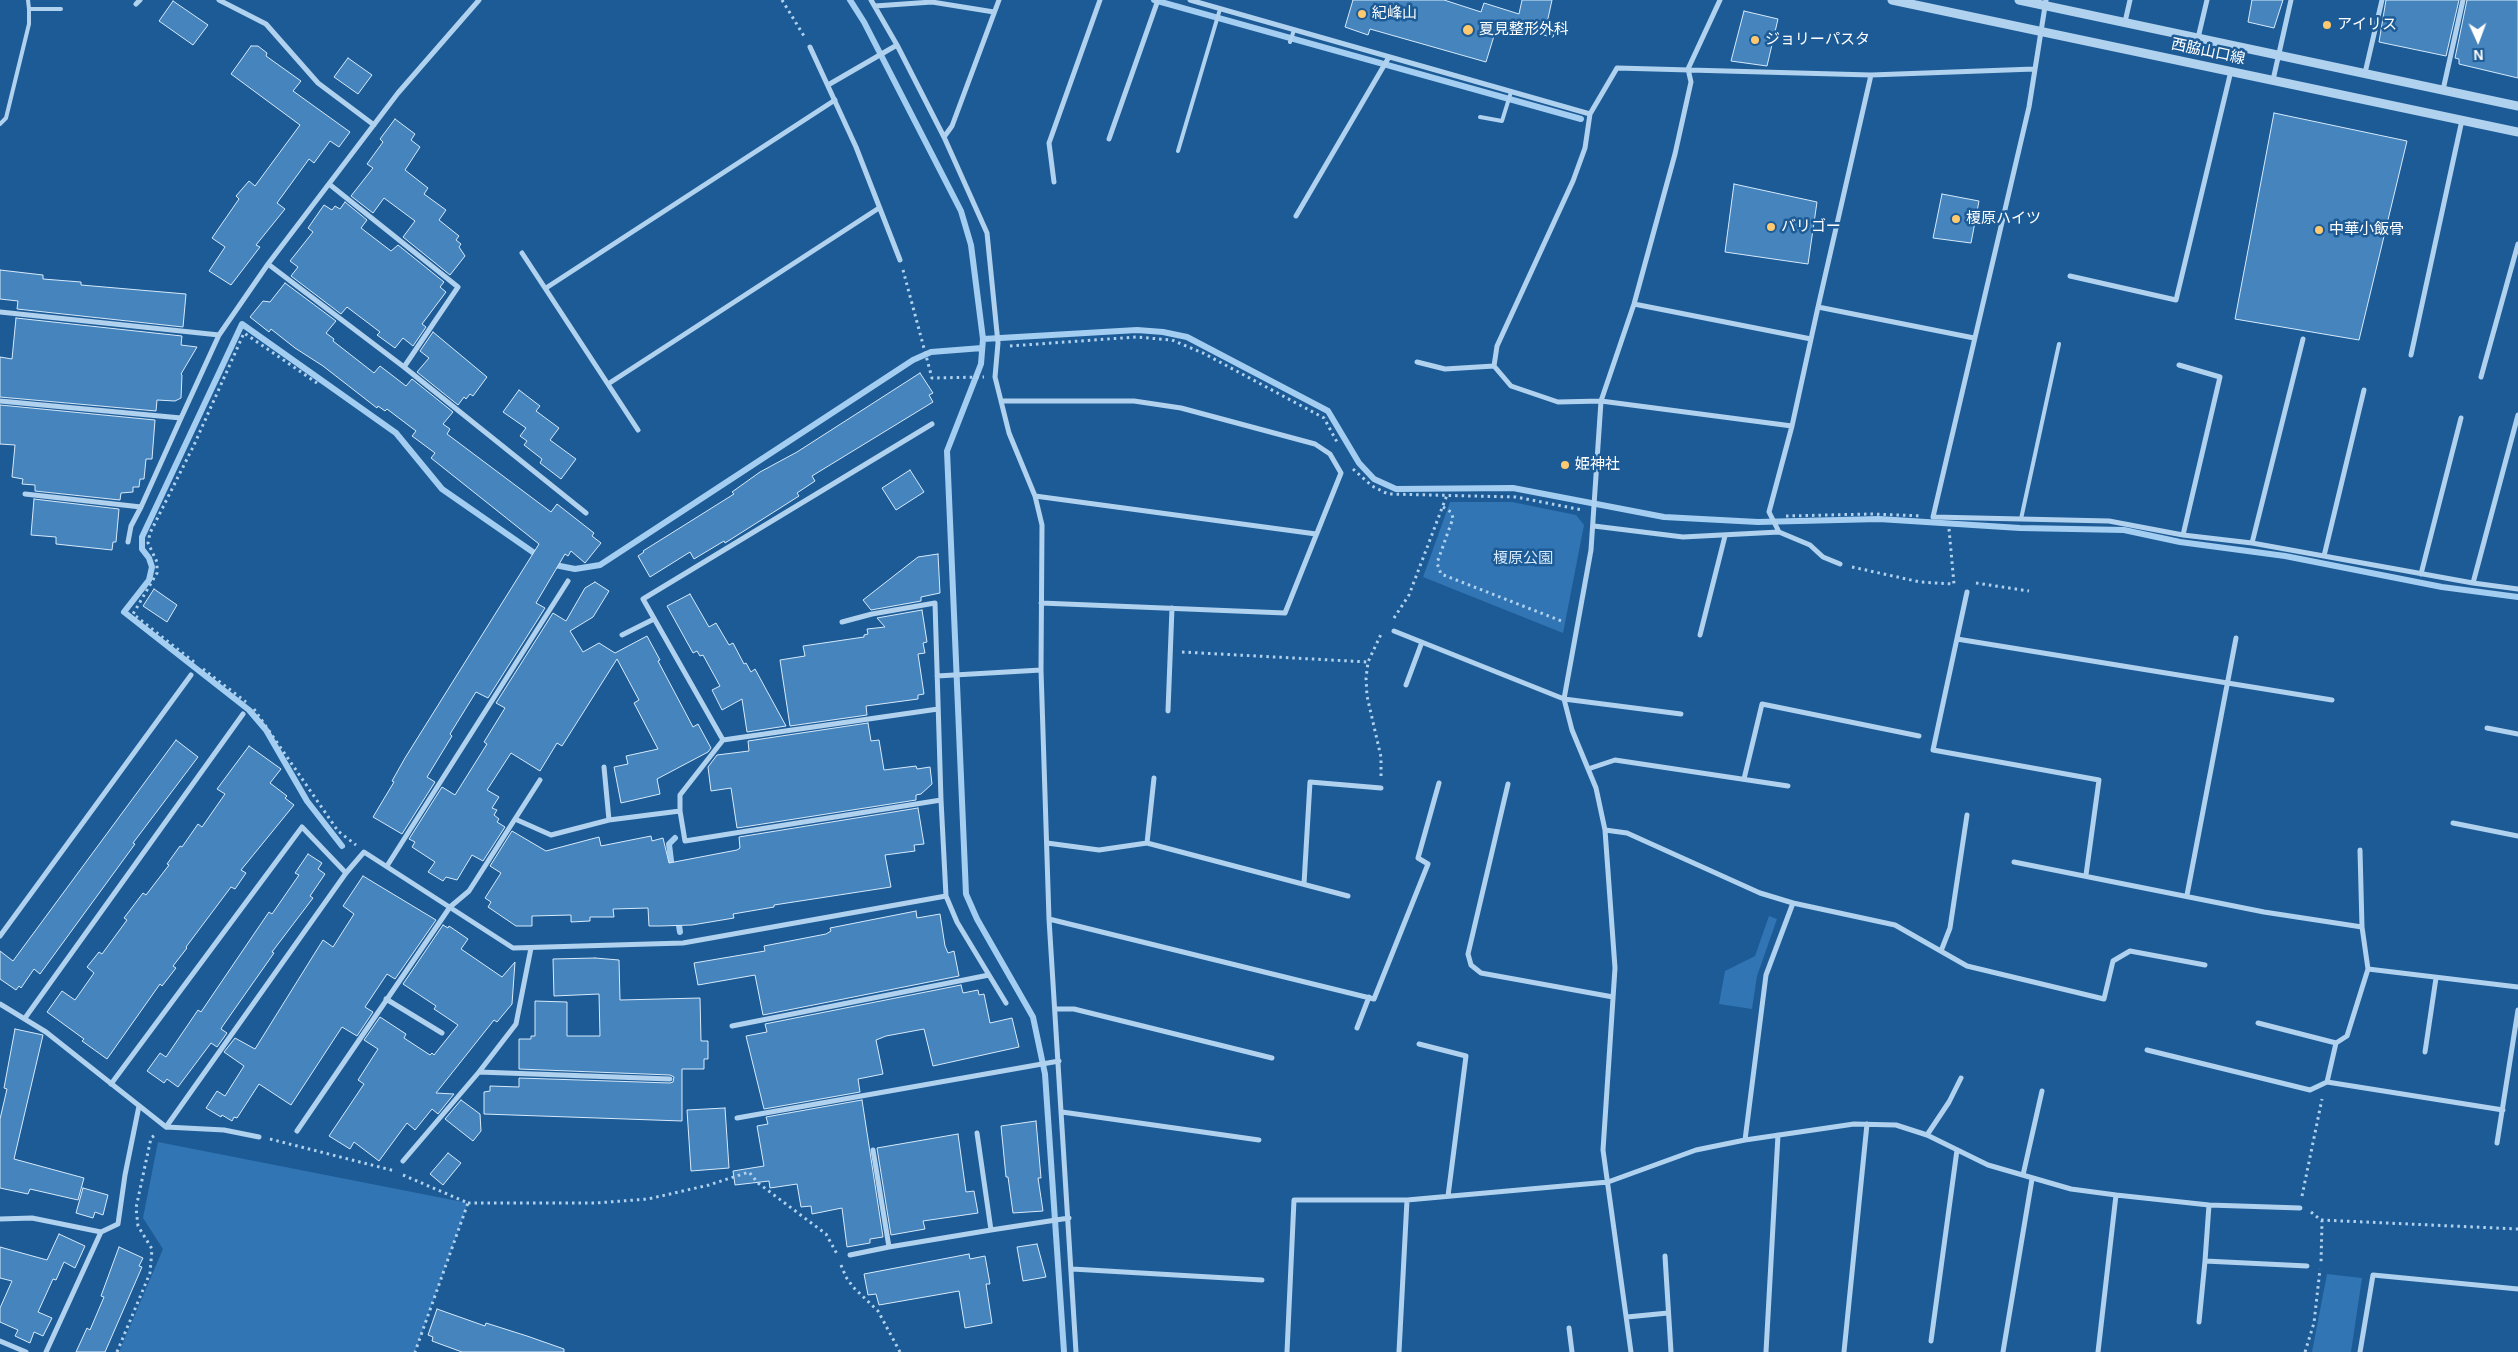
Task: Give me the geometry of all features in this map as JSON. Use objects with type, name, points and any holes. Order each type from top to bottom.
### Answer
[{"type":"street","points":[[219,0],[266,24],[318,83],[374,125]]},
{"type":"street","points":[[128,542],[131,526],[219,335],[268,264],[398,93],[479,0]]},
{"type":"street","points":[[871,0],[897,45],[944,138],[987,232],[998,332],[995,377],[1009,433],[1035,496],[1042,525],[1041,670],[1050,919],[1076,1352]]},
{"type":"street","points":[[944,138],[952,126],[999,0]]},
{"type":"street","points":[[1054,182],[1049,143],[1100,0]]},
{"type":"street","points":[[1190,0],[1293,33],[1590,114]]},
{"type":"street","points":[[1631,1352],[1603,1150],[1615,968],[1605,830],[1596,788],[1572,730],[1564,699],[1594,526],[1601,401],[1634,304],[1675,154],[1691,82],[1688,69],[1720,0]]},
{"type":"street","name":"西脇山口線","points":[[1892,0],[2518,132]]},
{"type":"street","name":"西脇山口線","points":[[2020,0],[2046,3],[2198,38],[2518,106]]},
{"type":"street","points":[[2125,22],[2130,0]]},
{"type":"street","points":[[2198,38],[2207,0]]},
{"type":"street","points":[[2273,80],[2291,0]]},
{"type":"street","points":[[2365,73],[2382,0]]},
{"type":"street","points":[[2443,90],[2463,0]]},
{"type":"street","points":[[875,6],[932,2],[994,12]]},
{"type":"street","points":[[1109,139],[1157,3]]},
{"type":"street","points":[[2046,3],[2040,30],[2029,107],[1933,517],[2109,521],[2183,535],[2252,543],[2473,583],[2518,589]]},
{"type":"street","points":[[828,85],[897,45]]},
{"type":"street","points":[[810,47],[835,100],[900,260]]},
{"type":"street","points":[[1296,216],[1388,60]]},
{"type":"street","points":[[1792,426],[1601,401],[1558,402],[1511,386],[1494,366],[1497,346],[1573,181],[1585,148],[1590,114],[1617,68],[1871,75],[2034,69]]},
{"type":"street","points":[[2070,276],[2176,300],[2231,71]]},
{"type":"street","points":[[1778,530],[1769,512],[1792,426],[1871,75]]},
{"type":"street","points":[[546,288],[835,100]]},
{"type":"street","points":[[2412,355],[2462,120]]},
{"type":"street","points":[[329,184],[458,287],[404,367]]},
{"type":"street","points":[[608,384],[879,208]]},
{"type":"street","points":[[2482,377],[2518,244]]},
{"type":"street","points":[[522,253],[638,430]]},
{"type":"street","points":[[268,264],[404,367],[586,513]]},
{"type":"street","points":[[1634,304],[1811,339]]},
{"type":"street","points":[[1818,307],[1974,338]]},
{"type":"street","points":[[0,312],[219,335]]},
{"type":"street","points":[[2252,543],[2303,339]]},
{"type":"street","points":[[1417,362],[1445,368],[1494,366]]},
{"type":"street","points":[[2179,365],[2220,377],[2183,535]]},
{"type":"street","points":[[2324,556],[2364,390]]},
{"type":"street","points":[[0,401],[181,418]]},
{"type":"street","points":[[1002,401],[1134,401],[1181,408],[1315,444],[1330,454],[1341,473],[1285,613],[1041,602]]},
{"type":"street","points":[[2473,583],[2518,416]]},
{"type":"street","points":[[2421,574],[2462,418]]},
{"type":"street","points":[[723,740],[643,599],[932,424]]},
{"type":"street","points":[[25,494],[141,507]]},
{"type":"street","points":[[1035,496],[1316,534]]},
{"type":"street","points":[[1594,526],[1683,537],[1725,536],[1778,530],[1810,545],[1823,557],[1840,564]]},
{"type":"street","points":[[1700,635],[1725,536]]},
{"type":"street","points":[[387,866],[568,581]]},
{"type":"street","points":[[1967,592],[1933,750],[2099,780],[2086,875]]},
{"type":"street","points":[[842,622],[872,614],[935,603],[946,896],[957,922],[1006,1003]]},
{"type":"street","points":[[1168,711],[1172,608]]},
{"type":"street","points":[[622,635],[654,618]]},
{"type":"street","points":[[1394,631],[1564,699],[1681,714]]},
{"type":"street","points":[[2187,895],[2236,638]]},
{"type":"street","points":[[1957,639],[2332,700]]},
{"type":"street","points":[[1406,685],[1422,642]]},
{"type":"street","points":[[937,676],[1041,670]]},
{"type":"street","points":[[0,936],[191,675]]},
{"type":"street","points":[[1744,779],[1762,704],[1920,736]]},
{"type":"street","points":[[938,709],[723,740],[680,795],[680,811],[685,841],[941,800]]},
{"type":"street","points":[[25,1018],[243,714]]},
{"type":"street","points":[[2487,728],[2518,734]]},
{"type":"street","points":[[1588,769],[1615,760],[1788,786]]},
{"type":"street","points":[[604,767],[609,820]]},
{"type":"street","points":[[1147,842],[1154,778]]},
{"type":"street","points":[[297,1131],[450,907],[469,891],[540,780]]},
{"type":"street","points":[[1304,884],[1310,782],[1381,788]]},
{"type":"street","points":[[1050,919],[1374,999],[1428,864],[1418,858],[1439,783]]},
{"type":"street","points":[[1508,784],[1468,954],[1471,965],[1481,973],[1613,997]]},
{"type":"street","points":[[515,819],[551,836],[609,820],[680,811]]},
{"type":"street","points":[[1942,951],[1950,928],[1967,815]]},
{"type":"street","points":[[2453,823],[2518,836]]},
{"type":"street","points":[[111,1084],[302,827],[346,873]]},
{"type":"street","points":[[1605,830],[1627,833],[1760,893],[1793,903],[1895,925],[1967,966],[2104,999],[2113,962],[2130,951],[2205,964]]},
{"type":"street","points":[[1047,842],[1099,850],[1147,842],[1348,896]]},
{"type":"street","points":[[2258,1023],[2336,1042],[2347,1036],[2368,969],[2362,927],[2360,850]]},
{"type":"street","points":[[166,1127],[346,873],[364,852],[513,948],[683,943],[946,896]]},
{"type":"street","points":[[2014,862],[2187,895],[2264,912],[2362,927]]},
{"type":"street","points":[[1745,1140],[1766,975],[1793,903]]},
{"type":"street","points":[[403,1161],[479,1072],[516,1024],[531,948]]},
{"type":"street","points":[[2368,969],[2518,987]]},
{"type":"street","points":[[732,1026],[990,974]]},
{"type":"street","points":[[2425,1052],[2436,978]]},
{"type":"street","points":[[1357,1028],[1369,997]]},
{"type":"street","points":[[386,1000],[442,1033]]},
{"type":"street","points":[[0,1004],[46,1032],[166,1127],[224,1130],[259,1137]]},
{"type":"street","points":[[1056,1009],[1074,1008],[1272,1058]]},
{"type":"street","points":[[2498,1142],[2518,1010]]},
{"type":"street","points":[[2327,1082],[2336,1042]]},
{"type":"street","points":[[1419,1044],[1466,1056],[1448,1196]]},
{"type":"street","points":[[2147,1050],[2310,1090],[2327,1082],[2503,1110]]},
{"type":"street","points":[[737,1118],[1059,1061]]},
{"type":"street","points":[[479,1072],[670,1079]]},
{"type":"street","points":[[1927,1135],[1949,1102],[1961,1078]]},
{"type":"street","points":[[2022,1176],[2042,1091]]},
{"type":"street","points":[[0,1219],[32,1218],[101,1232],[118,1224],[125,1175],[139,1106]]},
{"type":"street","points":[[1062,1112],[1259,1140]]},
{"type":"street","points":[[1288,1352],[1294,1200],[1408,1200],[1608,1182],[1696,1150],[1745,1140],[1854,1124],[1867,1124],[1896,1125],[1927,1135],[1988,1165],[2071,1190],[2209,1204],[2300,1208]]},
{"type":"street","points":[[1844,1352],[1867,1124]]},
{"type":"street","points":[[977,1132],[991,1230]]},
{"type":"street","points":[[1766,1352],[1778,1135]]},
{"type":"street","points":[[873,1150],[889,1248]]},
{"type":"street","points":[[1931,1341],[1956,1150]]},
{"type":"street","points":[[2003,1352],[2032,1179]]},
{"type":"street","points":[[2098,1352],[2116,1195]]},
{"type":"street","points":[[1399,1352],[1408,1200]]},
{"type":"street","points":[[2199,1322],[2209,1204]]},
{"type":"street","points":[[850,1255],[1069,1218]]},
{"type":"street","points":[[46,1352],[101,1232]]},
{"type":"street","points":[[1665,1256],[1671,1352]]},
{"type":"street","points":[[2205,1261],[2307,1266]]},
{"type":"street","points":[[1072,1269],[1262,1280]]},
{"type":"street","points":[[2360,1352],[2373,1275],[2518,1289]]},
{"type":"street","points":[[1627,1317],[1668,1313]]},
{"type":"street","points":[[1568,1328],[1572,1352]]},
{"type":"street","points":[[0,1341],[26,1352]]},
{"type":"lane","points":[[0,124],[6,118],[29,24],[28,0]]},
{"type":"lane","points":[[29,9],[61,9]]},
{"type":"lane","points":[[1178,151],[1220,9]]},
{"type":"lane","points":[[1290,42],[1293,33]]},
{"type":"lane","points":[[1480,117],[1502,122],[1511,94]]},
{"type":"lane","points":[[2021,519],[2060,344]]},
{"type":"path","points":[[782,0],[810,47]]},
{"type":"path","points":[[900,260],[932,378],[983,377]]},
{"type":"path","points":[[317,383],[244,333],[194,445],[150,533],[148,543],[157,562],[157,574],[133,614],[259,712],[312,795],[333,824],[364,852]]},
{"type":"path","points":[[998,345],[1136,337],[1172,340],[1203,353],[1324,418],[1340,448]]},
{"type":"path","points":[[1348,462],[1355,472],[1372,486],[1388,494],[1400,496],[1516,497],[1595,511]]},
{"type":"path","points":[[1443,507],[1452,512],[1453,518],[1437,563],[1441,574],[1564,622]]},
{"type":"path","points":[[1773,517],[1871,514],[1933,517]]},
{"type":"path","points":[[1949,529],[1953,584]]},
{"type":"path","points":[[1840,564],[1920,582],[1960,585]]},
{"type":"path","points":[[1971,582],[2029,591]]},
{"type":"path","points":[[1170,652],[1368,662]]},
{"type":"path","points":[[2327,1082],[2313,1139],[2300,1208],[2309,1210],[2321,1220],[2518,1229]]},
{"type":"path","points":[[116,1352],[150,1273],[152,1249],[138,1226],[136,1208],[151,1138],[166,1127]]},
{"type":"path","points":[[259,1137],[392,1170],[468,1203],[596,1203],[648,1199],[709,1185],[749,1172],[770,1193],[826,1234],[833,1244],[846,1277],[878,1311],[900,1352]]},
{"type":"path","points":[[415,1352],[468,1203]]},
{"type":"path","points":[[2305,1352],[2314,1323],[2320,1271],[2321,1220]]},
{"type":"green space","name":"榎原公園","points":[[1450,502],[1512,502],[1576,515],[1584,525],[1563,633],[1423,577]]},
{"type":"green space","points":[[1769,916],[1777,919],[1757,976],[1752,1009],[1719,1004],[1725,971],[1755,956]]},
{"type":"green space","points":[[158,1142],[468,1203],[415,1352],[119,1352],[163,1249],[143,1218]]},
{"type":"green space","points":[[2327,1274],[2362,1278],[2351,1352],[2312,1352]]},
{"type":"building","points":[[1353,0],[1444,0],[1481,12],[1484,3],[1519,14],[1522,0],[1552,0],[1547,23],[1556,26],[1553,37],[1497,26],[1486,62],[1370,29],[1368,35],[1345,27]]},
{"type":"building","points":[[2252,0],[2283,0],[2274,28],[2248,22]]},
{"type":"building","points":[[2386,0],[2459,0],[2446,56],[2379,42]]},
{"type":"building","points":[[2467,0],[2518,0],[2518,78],[2459,64],[2459,59],[2455,58]]},
{"type":"building","points":[[173,1],[208,25],[193,45],[159,21]]},
{"type":"building","name":"ジョリーパスタ","points":[[1744,11],[1778,19],[1767,66],[1731,61]]},
{"type":"building","points":[[251,46],[258,46],[267,53],[266,56],[301,81],[293,91],[350,132],[339,147],[330,141],[314,163],[309,159],[277,203],[285,209],[256,245],[260,247],[231,285],[209,271],[225,247],[212,238],[239,199],[236,196],[249,181],[255,186],[300,125],[231,74]]},
{"type":"building","points":[[348,58],[372,75],[358,94],[334,77]]},
{"type":"building","name":"中華小飯骨","points":[[2274,113],[2407,141],[2359,340],[2235,319]]},
{"type":"building","points":[[395,119],[415,134],[411,140],[420,147],[405,170],[428,188],[424,194],[446,210],[439,220],[459,236],[456,240],[461,244],[459,247],[465,256],[450,275],[403,237],[415,221],[384,198],[373,213],[351,196],[373,168],[367,164],[383,142],[380,139]]},
{"type":"building","name":"バリゴー","points":[[1734,184],[1817,202],[1808,264],[1725,252]]},
{"type":"building","name":"榎原ハイツ","points":[[1942,194],[1979,201],[1971,243],[1933,238]]},
{"type":"building","points":[[345,202],[367,220],[361,228],[391,251],[398,245],[444,282],[440,287],[446,292],[422,324],[426,327],[413,346],[403,338],[395,348],[377,335],[380,332],[347,307],[341,314],[291,276],[298,267],[290,261],[313,232],[308,228],[324,205],[332,210],[335,206],[340,209]]},
{"type":"building","points":[[0,270],[43,275],[43,279],[81,282],[81,285],[186,294],[183,327],[17,309],[18,301],[0,299]]},
{"type":"building","points":[[285,283],[336,321],[326,333],[334,339],[333,341],[374,373],[380,366],[406,386],[412,379],[453,412],[443,424],[450,429],[447,434],[551,512],[557,504],[594,533],[592,536],[601,543],[585,563],[571,551],[568,556],[565,554],[536,603],[545,608],[488,698],[476,692],[450,734],[452,736],[427,777],[435,782],[402,834],[373,817],[394,782],[392,781],[405,758],[539,544],[431,458],[435,453],[412,436],[416,431],[387,409],[385,411],[378,406],[377,408],[323,366],[295,348],[271,329],[269,332],[250,317],[263,301],[270,302]]},
{"type":"building","points":[[16,318],[182,336],[181,345],[197,347],[181,374],[181,398],[175,401],[157,400],[156,411],[0,397],[0,357],[12,359]]},
{"type":"building","points":[[433,332],[487,377],[473,396],[470,394],[466,399],[464,397],[458,405],[417,372],[429,358],[420,351]]},
{"type":"building","points":[[920,373],[933,393],[929,395],[933,402],[812,476],[815,481],[797,493],[799,496],[725,543],[724,541],[694,559],[690,552],[650,577],[638,556],[643,551],[734,494],[732,492],[760,472],[797,452]]},
{"type":"building","points":[[519,390],[540,406],[536,411],[559,428],[550,440],[576,459],[561,479],[540,463],[542,459],[524,445],[527,441],[520,436],[526,428],[503,412]]},
{"type":"building","points":[[0,405],[155,420],[152,459],[146,459],[144,479],[140,479],[139,487],[133,487],[133,492],[121,493],[120,500],[35,491],[35,485],[22,484],[23,479],[12,477],[15,445],[0,444]]},
{"type":"building","points":[[910,470],[924,492],[896,510],[882,488]]},
{"type":"building","points":[[34,499],[119,509],[116,542],[113,542],[112,550],[56,544],[56,537],[31,535]]},
{"type":"building","points":[[938,554],[940,593],[921,597],[921,601],[871,610],[863,600],[918,557]]},
{"type":"building","points":[[595,582],[609,591],[593,617],[570,631],[583,652],[599,643],[615,653],[647,636],[693,727],[698,724],[711,748],[708,752],[657,779],[660,794],[621,803],[614,767],[628,764],[626,756],[658,749],[634,703],[639,700],[617,659],[562,746],[557,743],[540,771],[511,753],[487,790],[499,797],[492,808],[497,810],[494,815],[499,819],[497,822],[505,827],[483,861],[472,855],[457,880],[446,877],[443,881],[428,872],[435,862],[412,847],[415,842],[409,839],[442,787],[455,795],[487,744],[484,742],[505,708],[496,703],[553,613],[566,621],[585,588]]},
{"type":"building","points":[[154,589],[177,605],[167,622],[143,606]]},
{"type":"building","points":[[690,594],[709,627],[716,623],[729,645],[733,643],[744,664],[746,663],[751,672],[755,669],[786,726],[747,732],[742,699],[722,710],[712,690],[720,686],[703,655],[700,656],[697,651],[693,653],[667,606]]},
{"type":"building","points":[[922,610],[927,642],[923,643],[925,653],[918,654],[924,694],[918,695],[918,699],[866,706],[867,715],[790,726],[780,660],[805,656],[803,646],[864,637],[864,635],[868,634],[867,629],[885,627],[877,618]]},
{"type":"building","points":[[868,723],[871,741],[879,740],[884,770],[916,766],[917,769],[930,767],[932,784],[921,794],[916,795],[916,800],[737,828],[731,788],[711,791],[708,767],[717,755],[749,751],[748,741]]},
{"type":"building","points":[[176,740],[198,757],[133,843],[135,844],[40,974],[34,969],[21,988],[19,986],[16,990],[0,979],[0,951],[13,961]]},
{"type":"building","points":[[249,746],[281,769],[270,783],[287,796],[285,798],[294,805],[241,870],[246,873],[235,889],[231,887],[173,966],[176,968],[162,986],[160,984],[107,1059],[82,1041],[84,1039],[47,1012],[62,991],[75,1000],[94,973],[87,967],[99,952],[102,954],[127,920],[124,918],[143,893],[146,895],[169,865],[167,864],[180,846],[182,847],[198,824],[202,827],[225,794],[217,789]]},
{"type":"building","points":[[918,808],[924,844],[914,845],[915,851],[885,855],[891,887],[774,905],[774,907],[733,914],[734,918],[692,925],[660,926],[649,926],[648,908],[613,909],[614,917],[590,917],[590,921],[571,922],[571,915],[532,916],[532,926],[516,926],[488,907],[491,902],[485,898],[501,873],[490,866],[512,831],[546,851],[599,837],[601,846],[651,836],[652,841],[663,838],[669,863],[737,850],[740,848],[739,837]]},
{"type":"building","points":[[308,854],[322,863],[318,869],[325,874],[310,896],[313,898],[272,952],[274,953],[222,1027],[221,1029],[227,1033],[217,1047],[211,1043],[178,1087],[167,1079],[164,1083],[147,1071],[160,1053],[166,1057],[198,1010],[201,1012],[269,912],[272,914],[299,875],[295,873]]},
{"type":"building","points":[[363,876],[436,920],[395,979],[387,974],[365,1007],[373,1012],[357,1036],[342,1027],[291,1105],[259,1084],[237,1118],[234,1117],[232,1121],[206,1108],[217,1091],[225,1096],[244,1066],[224,1052],[235,1038],[255,1049],[323,940],[333,947],[354,914],[343,906]]},
{"type":"building","points":[[916,911],[917,918],[940,914],[945,946],[948,953],[954,951],[959,976],[763,1015],[755,975],[698,985],[694,963],[765,951],[764,946],[826,934],[831,931],[830,928]]},
{"type":"building","points":[[443,925],[448,928],[449,926],[468,939],[461,949],[502,977],[515,962],[512,1004],[497,1022],[494,1020],[436,1093],[454,1094],[438,1114],[432,1109],[415,1130],[407,1123],[379,1161],[354,1142],[350,1149],[329,1136],[364,1084],[358,1080],[378,1049],[364,1040],[380,1017],[406,1034],[404,1038],[430,1055],[432,1053],[434,1055],[458,1025],[434,1009],[436,1006],[403,984]]},
{"type":"building","points":[[595,958],[619,960],[620,1000],[700,998],[701,1041],[708,1041],[708,1059],[704,1059],[704,1069],[682,1069],[682,1121],[484,1114],[484,1092],[490,1091],[490,1086],[519,1087],[519,1078],[673,1082],[674,1077],[670,1075],[519,1069],[519,1039],[531,1039],[531,1036],[535,1036],[535,1001],[567,1002],[567,1036],[600,1036],[599,994],[554,996],[553,959]]},
{"type":"building","points":[[961,985],[963,993],[978,990],[979,995],[984,994],[990,1023],[1012,1018],[1019,1047],[933,1066],[924,1029],[886,1036],[876,1040],[883,1074],[858,1079],[860,1092],[764,1109],[746,1036],[767,1032],[765,1024]]},
{"type":"building","points":[[15,1029],[43,1035],[14,1159],[84,1178],[78,1200],[30,1189],[28,1194],[0,1188],[0,1119],[7,1089],[4,1088]]},
{"type":"building","points":[[461,1100],[480,1114],[481,1131],[473,1141],[445,1119]]},
{"type":"building","points":[[862,1100],[883,1237],[870,1239],[870,1243],[847,1247],[842,1208],[812,1214],[811,1206],[801,1207],[797,1184],[770,1188],[769,1181],[735,1185],[733,1171],[764,1166],[757,1126],[768,1124],[766,1117]]},
{"type":"building","points":[[725,1108],[729,1168],[691,1171],[687,1110]]},
{"type":"building","points":[[1036,1121],[1041,1178],[1038,1178],[1043,1211],[1013,1213],[1008,1177],[1006,1177],[1001,1126]]},
{"type":"building","points":[[958,1134],[966,1192],[974,1191],[978,1213],[923,1221],[925,1229],[891,1235],[877,1148]]},
{"type":"building","points":[[448,1153],[461,1163],[443,1185],[430,1174]]},
{"type":"building","points":[[83,1188],[108,1195],[103,1215],[95,1212],[93,1218],[76,1213]]},
{"type":"building","points":[[59,1234],[85,1246],[75,1268],[64,1262],[56,1280],[53,1279],[38,1312],[52,1318],[43,1336],[34,1332],[30,1343],[15,1336],[18,1330],[0,1322],[0,1308],[12,1281],[0,1278],[0,1247],[47,1260]]},
{"type":"building","points":[[1037,1244],[1046,1277],[1023,1281],[1017,1247]]},
{"type":"building","points":[[119,1247],[143,1258],[139,1266],[142,1267],[105,1352],[76,1352],[87,1328],[90,1330],[104,1297],[101,1296]]},
{"type":"building","points":[[969,1254],[970,1259],[985,1256],[990,1284],[986,1284],[992,1323],[965,1328],[959,1291],[879,1305],[876,1294],[868,1295],[864,1274]]},
{"type":"building","points":[[437,1309],[485,1326],[486,1323],[527,1336],[564,1349],[564,1352],[462,1352],[432,1341],[433,1337],[428,1335]]},
{"type":"waterway","points":[[850,0],[864,22],[961,211],[971,245],[983,339],[981,364],[947,451],[966,894],[977,919],[1033,1017],[1045,1074],[1064,1352]]},
{"type":"waterway","points":[[1154,0],[1581,119]]},
{"type":"waterway","points":[[342,846],[307,801],[266,730],[249,710],[124,612],[149,580],[152,567],[149,558],[142,549],[142,537],[242,324],[396,433],[442,489],[540,557]]},
{"type":"waterway","points":[[983,339],[1137,330],[1163,332],[1187,337],[1328,411],[1359,463],[1374,479],[1396,489],[1513,488],[1664,517],[1758,522],[1879,519],[2020,528],[2124,530],[2180,542],[2285,556],[2442,587],[2518,597]]},
{"type":"waterway","points":[[550,564],[575,569],[600,565],[913,360],[931,352],[982,348]]},
{"type":"waterway","points":[[672,869],[669,844],[675,838]]},
{"type":"waterway","points":[[678,919],[680,932]]},
{"type":"place","name":"紀峰山","points":[[1362,14]]},
{"type":"place","name":"アイリス","points":[[2327,25]]},
{"type":"place","name":"夏見整形外科","points":[[1468,30]]},
{"type":"place","name":"ジョリーパスタ","points":[[1755,40]]},
{"type":"place","name":"榎原ハイツ","points":[[1956,219]]},
{"type":"place","name":"バリゴー","points":[[1771,227]]},
{"type":"place","name":"中華小飯骨","points":[[2319,230]]},
{"type":"place","name":"姫神社","points":[[1565,465]]}]
